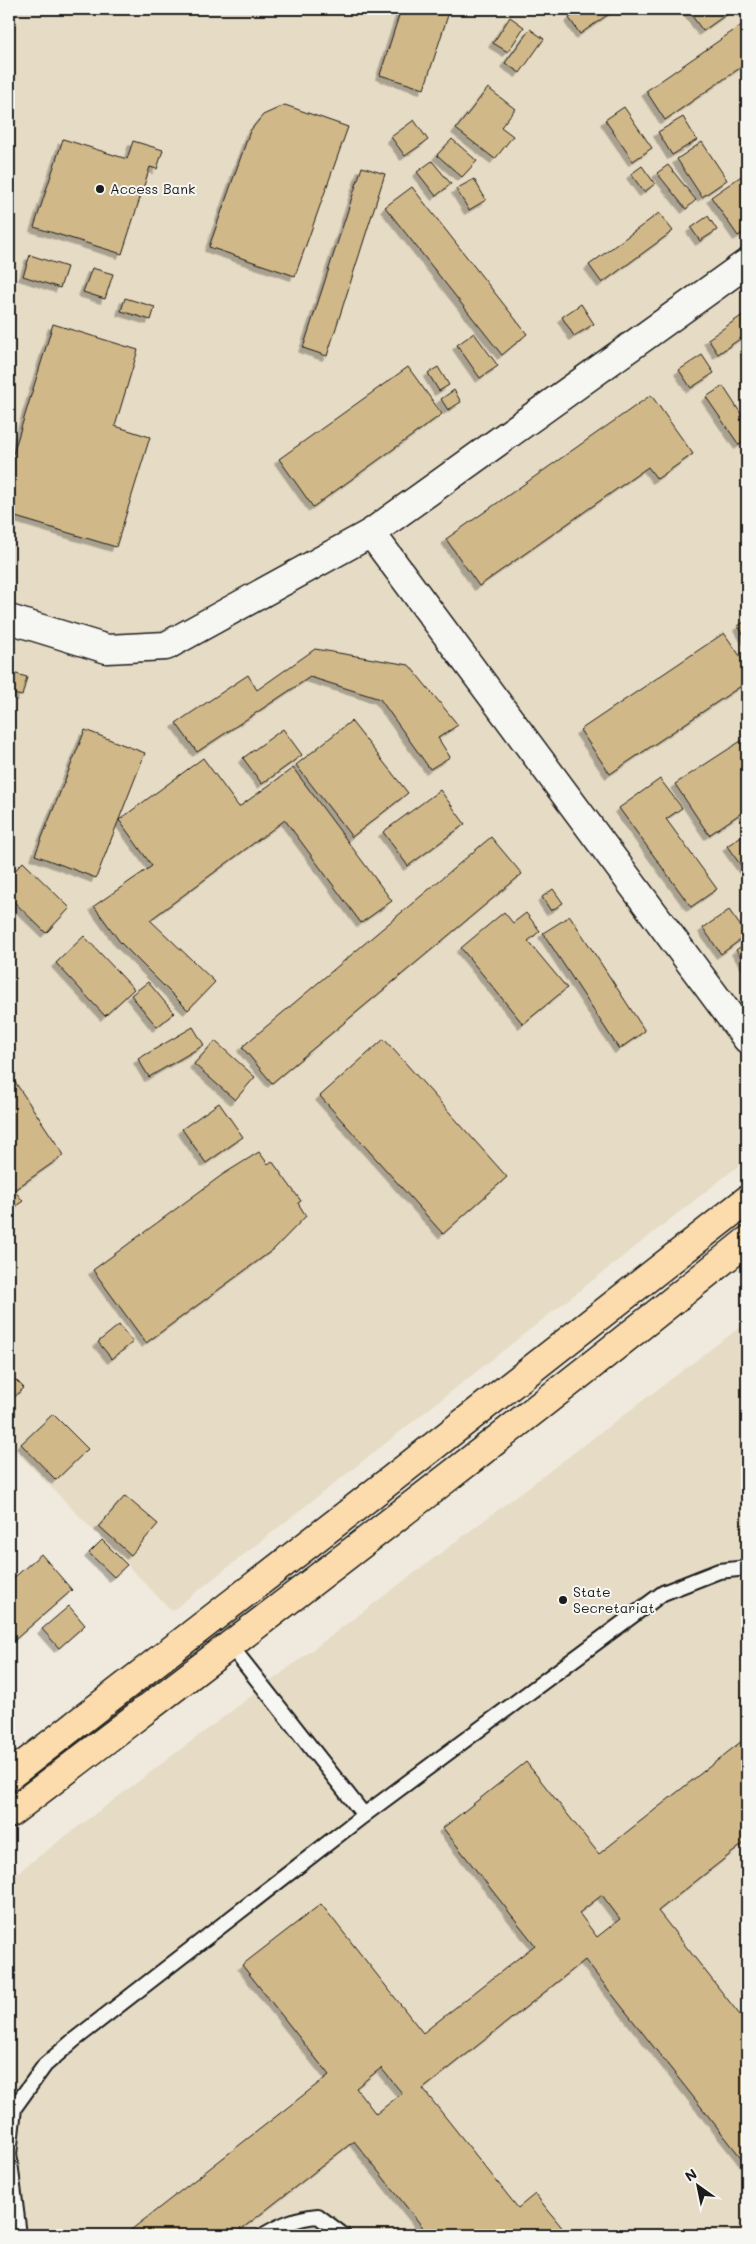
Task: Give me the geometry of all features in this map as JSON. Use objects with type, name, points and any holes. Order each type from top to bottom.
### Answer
[{"type":"main road","points":[[9,1776],[354,1509],[747,1200]]},
{"type":"main road","points":[[9,1814],[654,1316],[747,1241]]},
{"type":"street","points":[[9,619],[107,649],[166,646],[371,533],[747,263]]},
{"type":"street","points":[[371,533],[747,1039]]},
{"type":"lane","points":[[19,2235],[9,2154],[14,2108],[45,2065],[74,2040],[364,1815],[663,1593],[719,1571],[747,1568]]},
{"type":"lane","points":[[230,1645],[364,1815]]},
{"type":"lane","points":[[264,2235],[281,2225],[299,2218],[318,2216],[343,2235]]},
{"type":"shaded area","points":[[9,9],[747,9],[747,1159],[172,1611],[9,1444]]},
{"type":"shaded area","name":"State Secretariat","points":[[747,1322],[747,2235],[9,2235],[9,1879]]},
{"type":"building","points":[[401,9],[450,9],[424,89],[380,75]]},
{"type":"building","points":[[581,9],[616,9],[580,34],[569,18]]},
{"type":"building","points":[[687,9],[734,9],[703,31]]},
{"type":"building","points":[[510,17],[524,27],[508,52],[493,43]]},
{"type":"building","points":[[746,22],[747,63],[665,120],[646,91]]},
{"type":"building","points":[[530,29],[544,39],[520,73],[505,63]]},
{"type":"building","points":[[488,88],[515,109],[501,127],[513,136],[495,159],[456,129]]},
{"type":"building","points":[[285,105],[348,127],[295,276],[209,247],[250,131],[263,115]]},
{"type":"building","points":[[624,107],[652,148],[633,161],[605,120]]},
{"type":"building","points":[[683,117],[697,140],[672,155],[658,132]]},
{"type":"building","points":[[414,120],[428,140],[405,156],[391,137]]},
{"type":"building","points":[[63,139],[127,159],[133,141],[163,150],[157,169],[150,167],[122,254],[34,227]]},
{"type":"building","points":[[452,139],[477,161],[462,177],[437,155]]},
{"type":"building","points":[[702,142],[727,180],[702,197],[677,159]]},
{"type":"building","points":[[432,161],[451,184],[436,196],[417,172]]},
{"type":"building","points":[[668,165],[696,200],[686,209],[657,173]]},
{"type":"building","points":[[642,166],[655,184],[644,192],[631,174]]},
{"type":"building","points":[[362,167],[385,174],[327,356],[303,348]]},
{"type":"building","points":[[747,172],[747,230],[738,236],[711,197]]},
{"type":"building","points":[[474,179],[486,200],[469,210],[456,189]]},
{"type":"building","points":[[412,187],[527,334],[502,355],[385,207]]},
{"type":"building","points":[[659,213],[673,231],[602,283],[589,265]]},
{"type":"building","points":[[708,216],[717,230],[700,241],[691,228]]},
{"type":"building","points":[[30,255],[67,267],[60,288],[23,276]]},
{"type":"building","points":[[92,268],[113,274],[105,299],[83,292]]},
{"type":"building","points":[[125,298],[155,307],[151,320],[121,311]]},
{"type":"building","points":[[581,304],[594,324],[574,336],[562,317]]},
{"type":"building","points":[[747,312],[747,334],[718,354],[708,339]]},
{"type":"building","points":[[53,324],[138,350],[115,426],[150,437],[116,547],[9,515],[9,467]]},
{"type":"building","points":[[474,333],[498,366],[480,378],[457,345]]},
{"type":"building","points":[[702,355],[714,373],[691,388],[679,370]]},
{"type":"building","points":[[408,367],[442,414],[313,507],[279,459]]},
{"type":"building","points":[[438,367],[449,385],[439,391],[428,373]]},
{"type":"building","points":[[723,386],[747,423],[747,439],[739,445],[706,397]]},
{"type":"building","points":[[454,390],[461,402],[448,410],[441,399]]},
{"type":"building","points":[[651,395],[693,454],[657,479],[648,467],[479,586],[446,539]]},
{"type":"building","points":[[747,620],[747,640],[738,626]]},
{"type":"building","points":[[724,633],[747,666],[747,682],[610,774],[580,730]]},
{"type":"building","points":[[315,649],[409,665],[458,725],[438,738],[450,757],[430,769],[380,699],[310,677],[197,752],[176,723],[248,675],[257,690]]},
{"type":"building","points":[[9,672],[27,677],[22,696],[9,693]]},
{"type":"building","points":[[351,721],[408,793],[352,837],[296,765]]},
{"type":"building","points":[[283,729],[302,755],[262,784],[243,758]]},
{"type":"building","points":[[85,730],[145,753],[96,878],[35,855]]},
{"type":"building","points":[[747,737],[747,809],[709,835],[675,784]]},
{"type":"building","points":[[203,758],[239,807],[293,768],[392,901],[361,923],[285,820],[150,920],[215,982],[188,1010],[120,942],[94,906],[152,866],[119,820]]},
{"type":"building","points":[[660,779],[682,808],[666,819],[717,889],[691,907],[619,808]]},
{"type":"building","points":[[440,790],[465,824],[408,866],[383,832]]},
{"type":"building","points":[[747,832],[747,874],[727,846]]},
{"type":"building","points":[[491,837],[522,874],[272,1083],[242,1047]]},
{"type":"building","points":[[23,862],[70,908],[46,933],[9,897],[9,877]]},
{"type":"building","points":[[553,889],[563,903],[551,911],[542,897]]},
{"type":"building","points":[[729,910],[747,935],[721,954],[703,928]]},
{"type":"building","points":[[504,912],[513,923],[526,913],[540,931],[528,941],[567,988],[523,1024],[461,948]]},
{"type":"building","points":[[570,916],[645,1031],[619,1049],[543,933]]},
{"type":"building","points":[[84,936],[134,989],[105,1016],[56,963]]},
{"type":"building","points":[[747,942],[747,966],[736,950]]},
{"type":"building","points":[[148,982],[174,1013],[157,1027],[131,995]]},
{"type":"building","points":[[193,1027],[204,1045],[149,1077],[138,1059]]},
{"type":"building","points":[[384,1039],[507,1177],[443,1234],[320,1096]]},
{"type":"building","points":[[215,1041],[255,1077],[235,1100],[194,1064]]},
{"type":"building","points":[[9,1073],[64,1155],[14,1190],[23,1201],[9,1211]]},
{"type":"building","points":[[219,1103],[243,1137],[206,1163],[182,1129]]},
{"type":"building","points":[[259,1152],[268,1164],[272,1161],[301,1201],[298,1203],[306,1216],[274,1249],[146,1343],[93,1270],[222,1175]]},
{"type":"building","points":[[119,1325],[133,1342],[112,1359],[98,1342]]},
{"type":"building","points":[[9,1373],[24,1388],[9,1402]]},
{"type":"building","points":[[53,1414],[88,1449],[56,1480],[21,1444]]},
{"type":"building","points":[[125,1496],[158,1524],[131,1555],[99,1526]]},
{"type":"building","points":[[102,1540],[127,1565],[114,1577],[89,1553]]},
{"type":"building","points":[[41,1554],[72,1590],[9,1645],[9,1582]]},
{"type":"building","points":[[69,1606],[85,1625],[59,1648],[42,1629]]},
{"type":"building","points":[[747,1737],[747,1841],[658,1911],[747,2024],[747,2165],[585,1960],[423,2089],[518,2208],[535,2194],[568,2235],[429,2235],[354,2141],[234,2235],[128,2235],[127,2233],[329,2075],[242,1965],[321,1904],[423,2033],[535,1945],[443,1828],[526,1762],[599,1854]],"holes":[[[602,1895],[620,1919],[597,1937],[579,1913]],[[381,2068],[402,2093],[376,2114],[356,2088]]]},
{"type":"place","name":"Access Bank","points":[[100,189]]},
{"type":"place","name":"State Secretariat","points":[[563,1600]]}]
